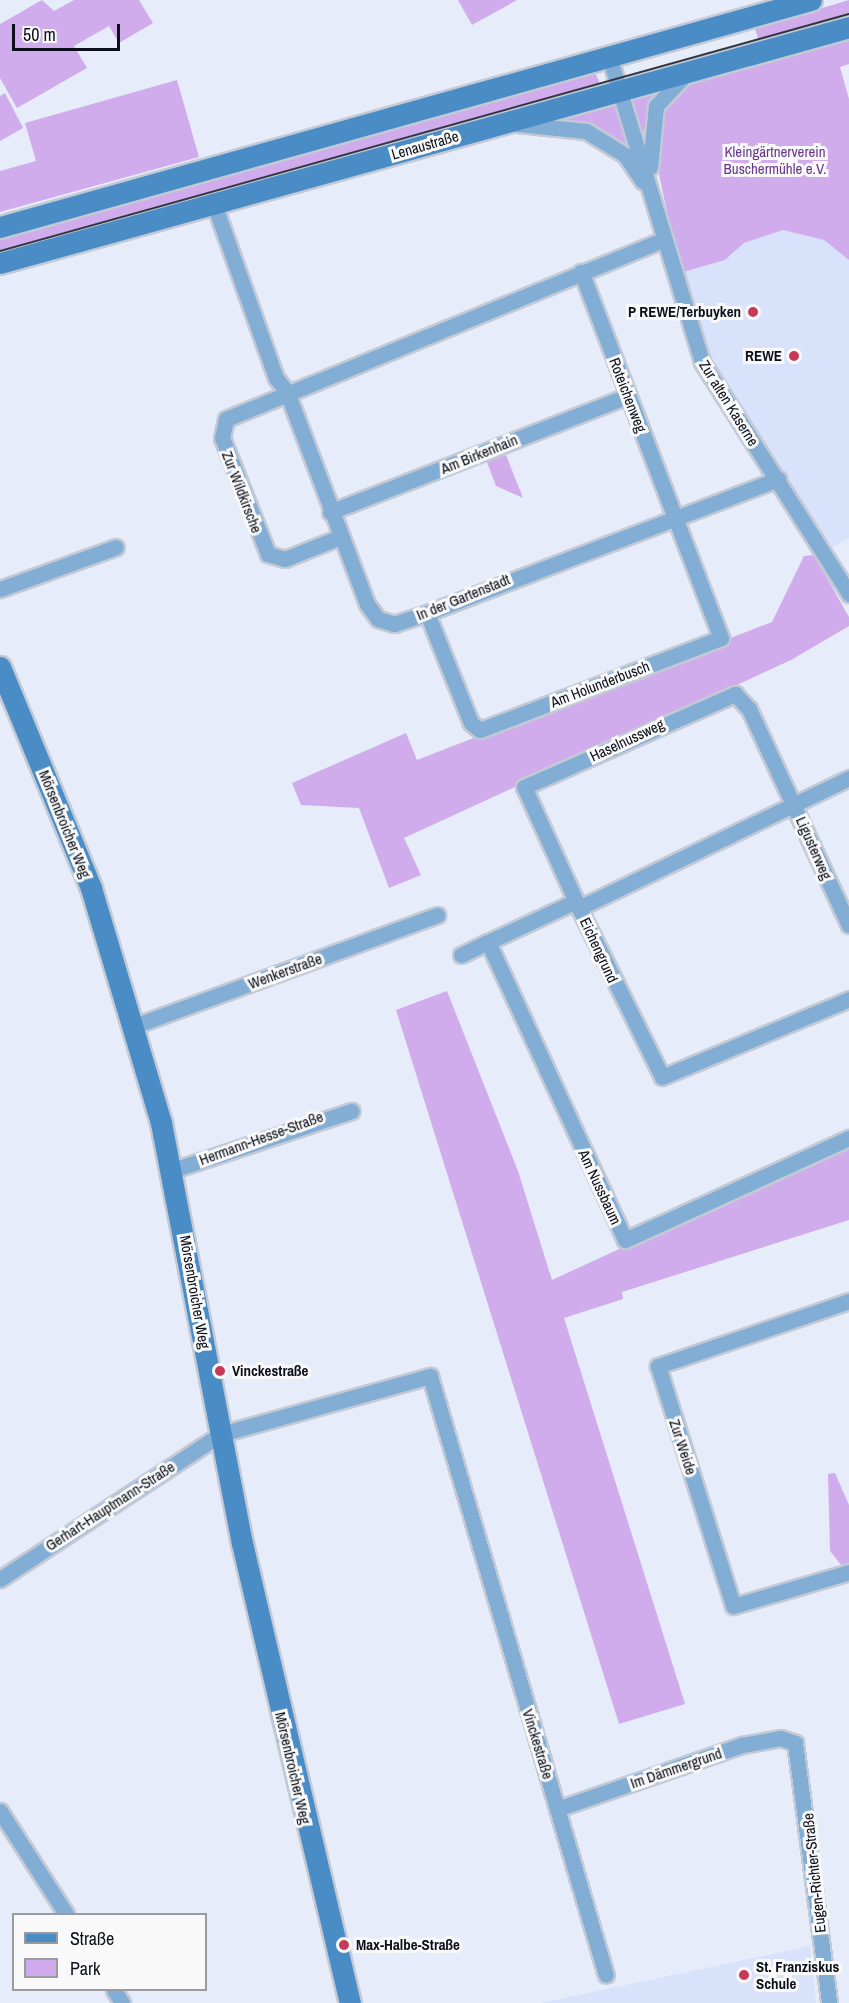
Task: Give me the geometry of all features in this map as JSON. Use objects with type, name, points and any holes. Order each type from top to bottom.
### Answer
[{"type":"main road","points":[[0,227],[610,59],[811,0]]},
{"type":"main road","name":"Lenaustraße","points":[[0,263],[849,27]]},
{"type":"main road","name":"Mörsenbroicher Weg","points":[[0,667],[91,888],[134,1026],[173,1170],[221,1434],[351,2003]]},
{"type":"street","name":"Zur alten Kaserne","points":[[610,59],[702,362],[849,594]]},
{"type":"street","name":"Zur alten Kaserne","points":[[652,194],[652,117],[664,94],[687,73]]},
{"type":"street","name":"Zur alten Kaserne","points":[[499,125],[554,124],[586,131],[625,155],[652,194]]},
{"type":"street","name":"In der Gartenstadt","points":[[214,204],[254,322],[287,392],[340,537],[378,619],[394,624],[427,613],[778,479]]},
{"type":"street","points":[[287,392],[663,239]]},
{"type":"street","name":"Roteichenweg","points":[[581,273],[675,518]]},
{"type":"street","name":"Zur Wildkirsche","points":[[287,392],[226,419],[222,438],[273,559],[340,537]]},
{"type":"street","name":"Am Birkenhain","points":[[330,512],[628,396]]},
{"type":"street","name":"Am Holunderbusch","points":[[427,613],[471,723],[485,729],[721,638],[675,518]]},
{"type":"street","points":[[0,589],[116,547]]},
{"type":"street","name":"Haselnussweg","points":[[577,904],[524,787],[735,694],[749,709],[794,805]]},
{"type":"street","name":"Eichengrund","points":[[849,778],[577,904],[662,1077],[849,999]]},
{"type":"street","name":"Ligusterweg","points":[[794,805],[849,925]]},
{"type":"street","points":[[461,955],[577,904]]},
{"type":"street","name":"Wenkerstraße","points":[[134,1026],[437,915]]},
{"type":"street","name":"Am Nussbaum","points":[[488,942],[625,1240],[849,1138]]},
{"type":"street","name":"Hermann-Hesse-Straße","points":[[173,1170],[351,1111]]},
{"type":"street","name":"Zur Weide","points":[[849,1301],[658,1366],[734,1606],[849,1572]]},
{"type":"street","name":"Vinckestraße","points":[[221,1434],[430,1376],[606,1975]]},
{"type":"street","name":"Gerhart-Hauptmann-Straße","points":[[0,1579],[221,1434]]},
{"type":"street","name":"Im Dämmergrund","points":[[558,1809],[742,1745],[780,1738],[795,1743]]},
{"type":"street","name":"Eugen-Richter-Straße","points":[[795,1743],[829,2003]]},
{"type":"street","points":[[0,1811],[65,1913]]},
{"type":"shaded area","points":[[783,230],[824,240],[849,260],[849,538],[826,551],[715,381],[680,273],[725,260],[744,243]]},
{"type":"shaded area","name":"St. Franziskus Schule","points":[[810,1946],[816,2003],[541,2003]]},
{"type":"green space","points":[[42,0],[54,11],[74,0],[139,0],[153,23],[119,43],[109,26],[74,46],[87,68],[17,108],[0,78],[0,24]]},
{"type":"green space","points":[[458,0],[517,0],[472,25]]},
{"type":"green space","points":[[849,0],[849,21],[760,46],[755,28]]},
{"type":"green space","name":"Kleingärtnerverein Buschermühle e.V.","points":[[849,36],[849,64],[840,67],[849,99],[849,260],[824,240],[783,230],[744,243],[725,260],[680,273],[657,165],[660,107],[681,83]]},
{"type":"green space","points":[[594,70],[603,90],[0,256],[0,234]]},
{"type":"green space","points":[[177,80],[199,157],[0,212],[0,171],[36,161],[25,123]]},
{"type":"green space","points":[[665,84],[654,100],[641,139],[630,102],[635,94]]},
{"type":"green space","points":[[5,93],[23,128],[0,141],[0,96]]},
{"type":"green space","points":[[612,100],[621,109],[630,144],[623,147],[556,116]]},
{"type":"green space","points":[[506,455],[523,498],[496,486],[487,462]]},
{"type":"green space","points":[[814,555],[849,617],[849,626],[791,660],[404,838],[421,875],[389,888],[359,808],[301,805],[292,783],[406,733],[417,760],[772,622],[804,556]]},
{"type":"green space","points":[[447,991],[518,1171],[552,1280],[849,1143],[849,1220],[622,1292],[623,1299],[564,1318],[685,1704],[619,1724],[396,1010]]},
{"type":"green space","points":[[835,1473],[849,1505],[849,1564],[842,1566],[830,1551],[828,1474]]},
{"type":"tram line","points":[[0,251],[849,14]]},
{"type":"place","name":"P REWE/Terbuyken","points":[[753,312]]},
{"type":"place","name":"REWE","points":[[794,356]]},
{"type":"place","name":"Vinckestraße","points":[[220,1371]]},
{"type":"place","name":"Max-Halbe-Straße","points":[[344,1945]]},
{"type":"place","name":"St. Franziskus Schule","points":[[744,1975]]}]
